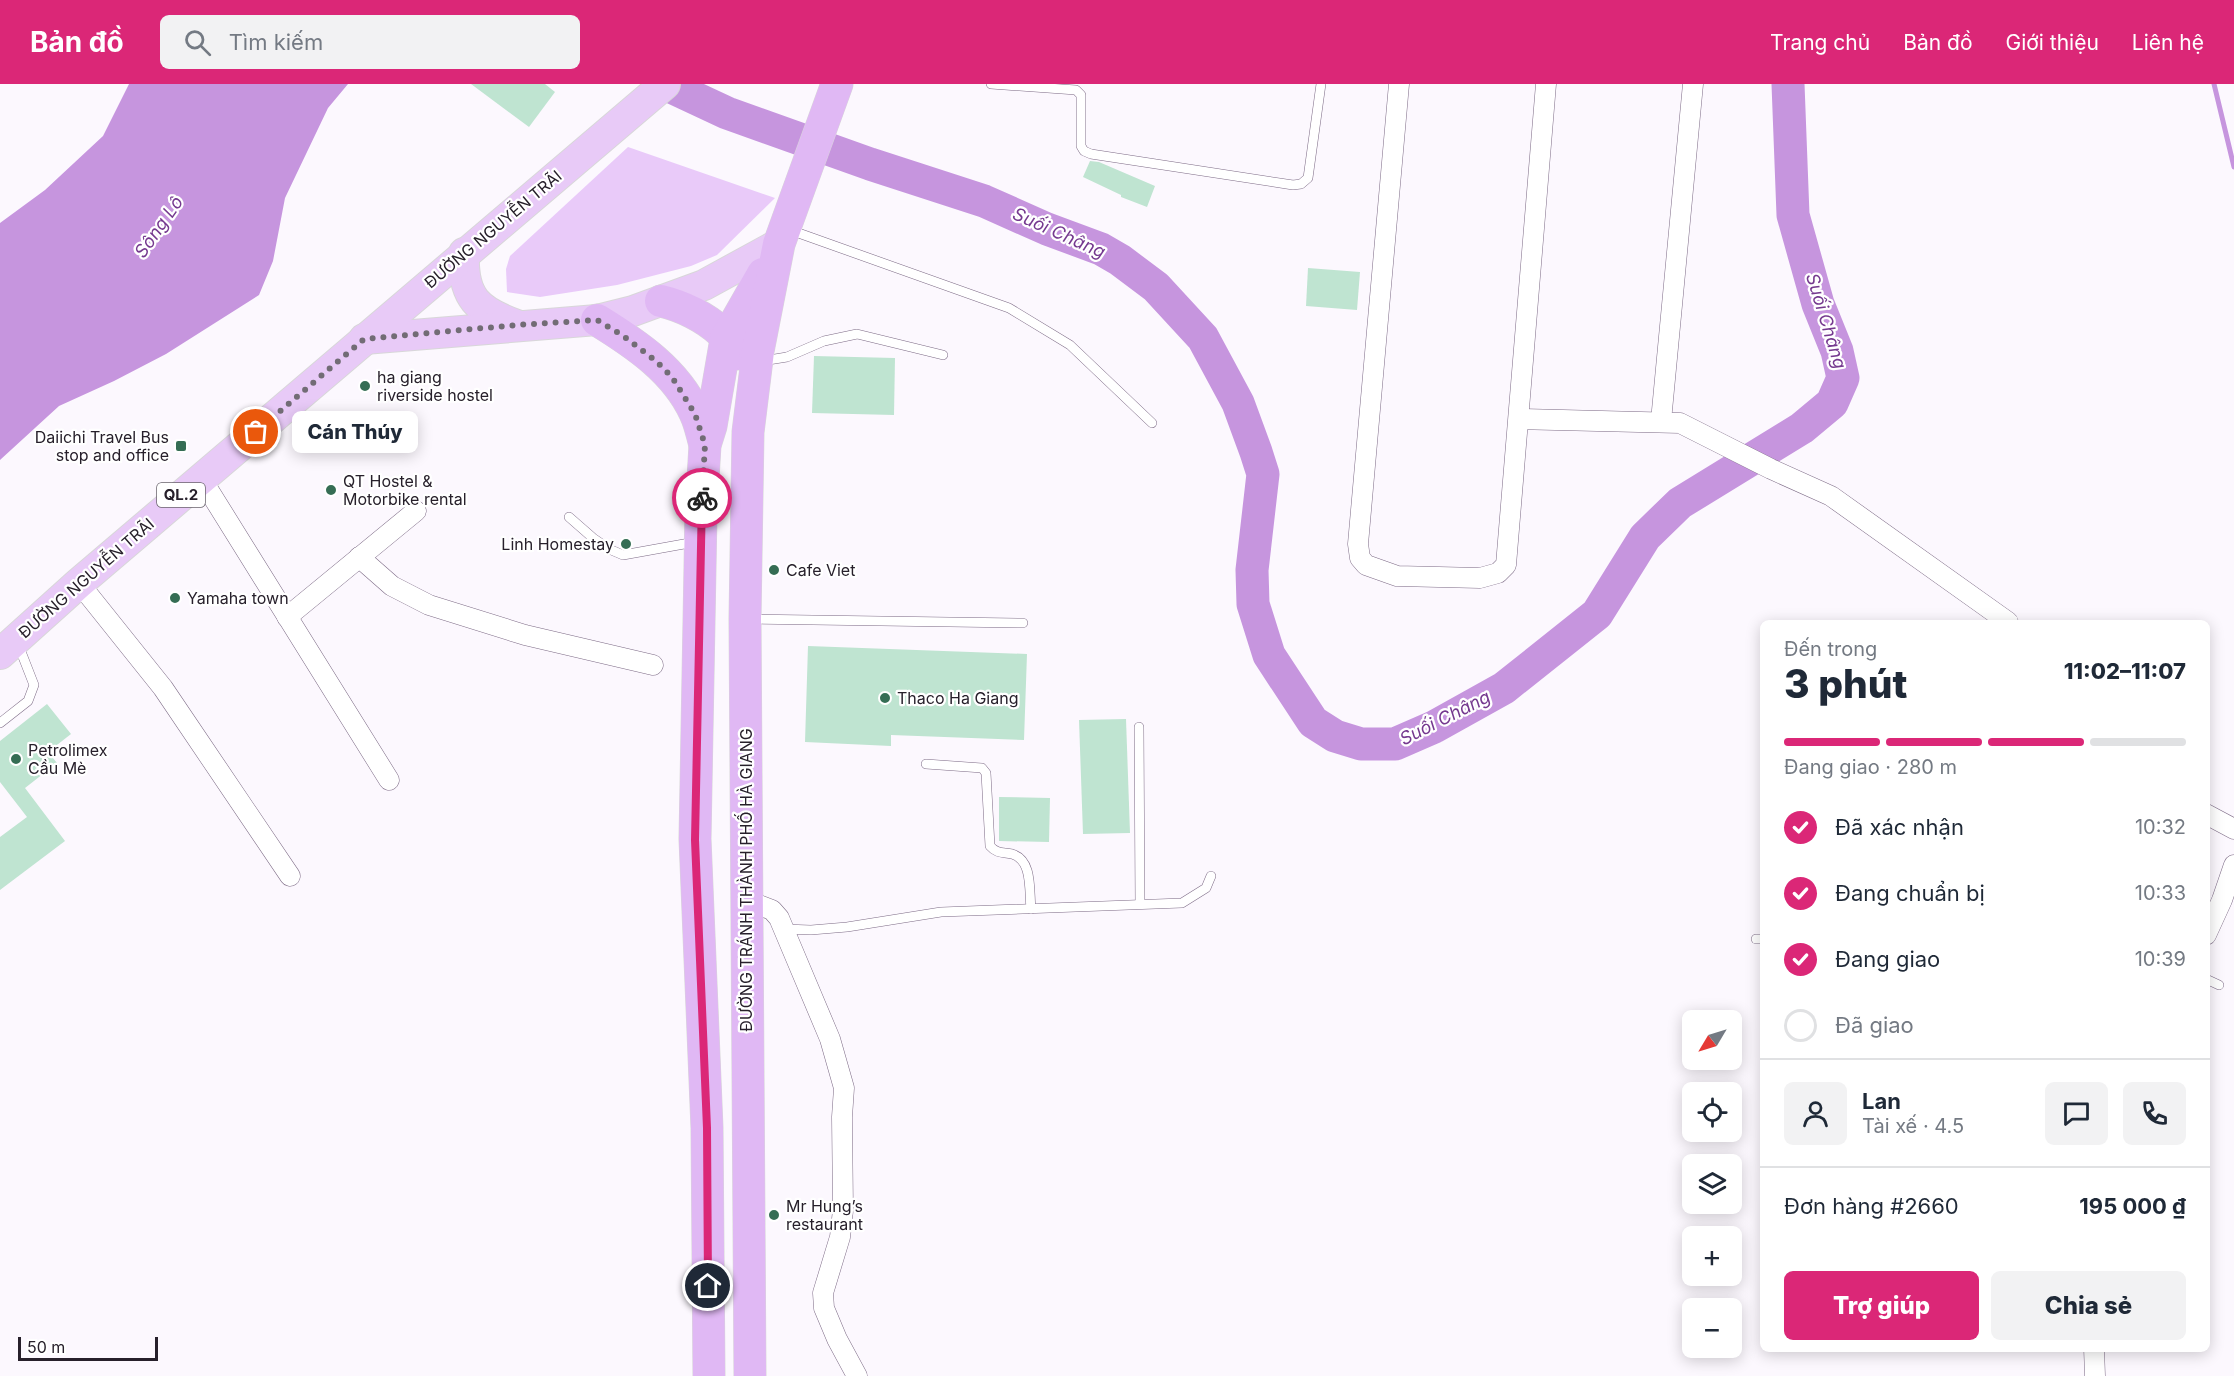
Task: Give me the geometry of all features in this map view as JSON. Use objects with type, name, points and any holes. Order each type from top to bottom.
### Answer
[{"type":"highway","points":[[709,1376],[707,1128],[695,840],[700,541],[705,445],[711,426],[726,339],[784,229],[837,84]]},
{"type":"highway","name":"ĐƯỜNG TRÁNH THÀNH PHỐ HÀ GIANG","points":[[750,1376],[745,619],[748,432],[755,374],[784,229]]},
{"type":"highway","points":[[661,301],[696,315],[721,332],[755,374]]},
{"type":"highway","points":[[597,320],[622,335],[656,361],[672,377],[695,414],[705,445]]},
{"type":"highway","points":[[698,896],[746,900]]},
{"type":"main road","name":"ĐƯỜNG NGUYỄN TRÃI","points":[[8,647],[201,478],[665,84]]},
{"type":"main road","points":[[364,339],[597,320],[661,301],[704,285],[784,229]]},
{"type":"main road","points":[[464,253],[464,271],[470,292],[483,310],[517,325]]},
{"type":"street","points":[[1399,84],[1358,544],[1360,558],[1366,565],[1397,576],[1480,578],[1493,576],[1503,570],[1506,565],[1546,84]]},
{"type":"street","points":[[1661,421],[1693,84]]},
{"type":"street","points":[[1519,419],[1680,423],[1771,469],[1831,496],[2005,620]]},
{"type":"street","points":[[201,478],[389,780]]},
{"type":"street","points":[[287,616],[416,511]]},
{"type":"street","points":[[359,557],[392,586],[429,605],[525,635],[653,665]]},
{"type":"street","points":[[79,583],[163,688],[290,876]]},
{"type":"street","points":[[2210,816],[2234,829]]},
{"type":"street","points":[[2210,926],[2234,865]]},
{"type":"street","points":[[746,900],[761,904],[772,910],[779,918],[830,1039],[844,1088],[843,1210],[840,1237],[823,1293],[824,1308],[837,1340],[857,1376]]},
{"type":"street","points":[[2094,1352],[2095,1376]]},
{"type":"lane","points":[[991,84],[1076,90],[1081,95],[1081,146],[1084,151],[1091,154],[1293,185],[1301,184],[1308,178],[1322,84]]},
{"type":"lane","points":[[784,229],[1008,309],[1070,345],[1152,423]]},
{"type":"lane","points":[[755,374],[824,341],[857,334],[943,355]]},
{"type":"lane","points":[[569,517],[593,538],[623,555],[700,541]]},
{"type":"lane","points":[[745,619],[1023,623]]},
{"type":"lane","points":[[0,723],[27,701],[34,685],[8,647]]},
{"type":"lane","points":[[1139,727],[1140,904]]},
{"type":"lane","points":[[926,764],[982,768],[986,773],[990,846],[995,852],[1023,859],[1027,868],[1031,909]]},
{"type":"lane","points":[[784,929],[811,930],[847,927],[941,912],[1182,903],[1206,888],[1211,876]]},
{"type":"lane","points":[[2210,981],[2219,985]]},
{"type":"shaded area","points":[[628,147],[775,198],[717,255],[691,266],[617,285],[540,297],[507,292],[506,269],[510,256]]},
{"type":"water","name":"Sông Lô","points":[[129,84],[348,84],[328,108],[285,198],[273,261],[259,295],[166,354],[59,406],[0,460],[0,223],[45,190],[103,136]]},
{"type":"building","points":[[471,84],[545,84],[555,92],[529,127]]},
{"type":"building","points":[[1090,161],[1099,162],[1155,186],[1147,207],[1121,197],[1083,177]]},
{"type":"building","points":[[1308,268],[1360,272],[1357,310],[1306,306]]},
{"type":"building","points":[[814,356],[895,358],[894,415],[812,413]]},
{"type":"building","points":[[808,646],[1027,654],[1024,740],[891,735],[891,746],[805,742]]},
{"type":"building","points":[[47,704],[71,734],[48,752],[57,763],[25,788],[65,841],[0,890],[0,837],[27,817],[0,782],[0,741]]},
{"type":"building","points":[[1126,719],[1130,833],[1083,834],[1079,720]]},
{"type":"building","points":[[999,797],[1050,798],[1049,842],[999,841]]},
{"type":"waterway","name":"Suối Châng","points":[[665,84],[727,113],[870,164],[984,201],[1047,229],[1101,249],[1156,287],[1203,338],[1238,403],[1263,474],[1252,570],[1253,604],[1269,655],[1313,722],[1335,736],[1361,744],[1395,744],[1434,727],[1504,688],[1597,614],[1645,537],[1680,503],[1802,428],[1832,403],[1843,378],[1837,351],[1818,304],[1793,215],[1788,84]]},
{"type":"waterway","points":[[2214,84],[2234,167]]},
{"type":"way so far","points":[[256,432],[364,339],[597,320],[622,335],[656,361],[672,377],[695,414],[705,445],[702,498]]},
{"type":"place","name":"ha giang riverside hostel","points":[[365,386]]},
{"type":"place","name":"Cán Thúy","points":[[256,432]]},
{"type":"place","name":"Daiichi Travel Bus stop and office","points":[[181,446]]},
{"type":"place","name":"QT Hostel & Motorbike rental","points":[[331,490]]},
{"type":"place","name":"Linh Homestay","points":[[626,544]]},
{"type":"place","name":"Cafe Viet","points":[[774,570]]},
{"type":"place","name":"Yamaha town","points":[[175,598]]},
{"type":"place","name":"Thaco Ha Giang","points":[[885,698]]},
{"type":"place","name":"Petrolimex Cầu Mè","points":[[16,759]]},
{"type":"place","name":"Mr Hung’s restaurant","points":[[774,1215]]},
{"type":"route","points":[[702,498],[695,840],[707,1128],[708,1286]]}]
